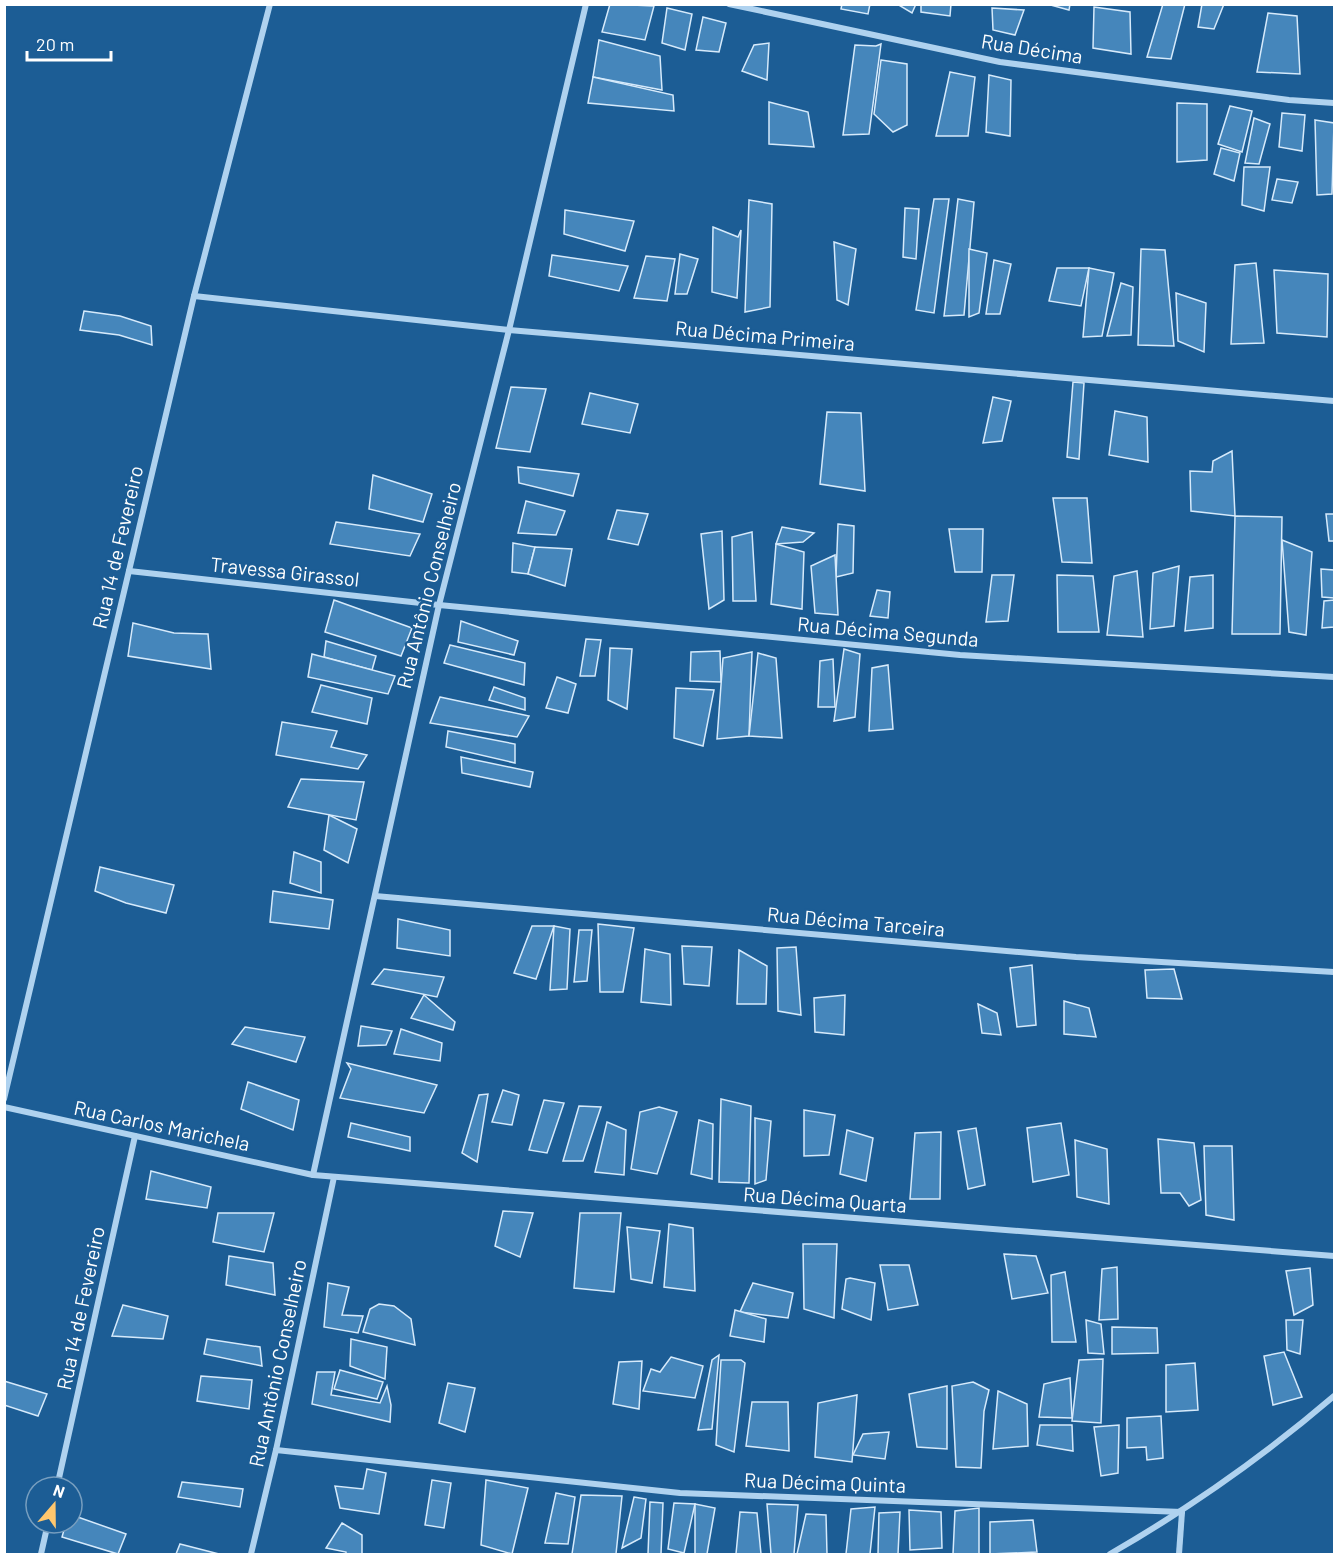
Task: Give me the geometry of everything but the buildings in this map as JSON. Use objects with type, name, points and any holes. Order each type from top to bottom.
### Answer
[{"type":"street","name":"Rua 14 de Fevereiro","points":[[4,1099],[194,296],[270,4]]},
{"type":"street","name":"Rua Antônio Conselheiro","points":[[313,1175],[438,605],[509,330],[586,4]]},
{"type":"street","name":"Rua Décima","points":[[729,4],[1000,62],[1289,100],[1335,103]]},
{"type":"street","name":"Rua Décima Primeira","points":[[194,296],[509,330],[1335,401]]},
{"type":"street","name":"Travessa Girassol","points":[[129,571],[438,605]]},
{"type":"street","name":"Rua Décima Segunda","points":[[438,605],[960,655],[1335,677]]},
{"type":"street","name":"Rua Décima Tarceira","points":[[375,896],[1076,957],[1335,972]]},
{"type":"street","name":"Rua Carlos Marichela","points":[[4,1107],[313,1175]]},
{"type":"street","name":"Rua 14 de Fevereiro","points":[[60,1475],[135,1136]]},
{"type":"street","name":"Rua Décima Quarta","points":[[313,1175],[1335,1256]]},
{"type":"street","name":"Rua Antônio Conselheiro","points":[[250,1554],[276,1450],[334,1177]]},
{"type":"street","points":[[1110,1554],[1182,1512],[1335,1396]]},
{"type":"street","name":"Rua Décima Quinta","points":[[276,1450],[680,1493],[1182,1512]]},
{"type":"street","points":[[1179,1554],[1182,1512]]},
{"type":"street","points":[[41,1554],[45,1535]]}]
